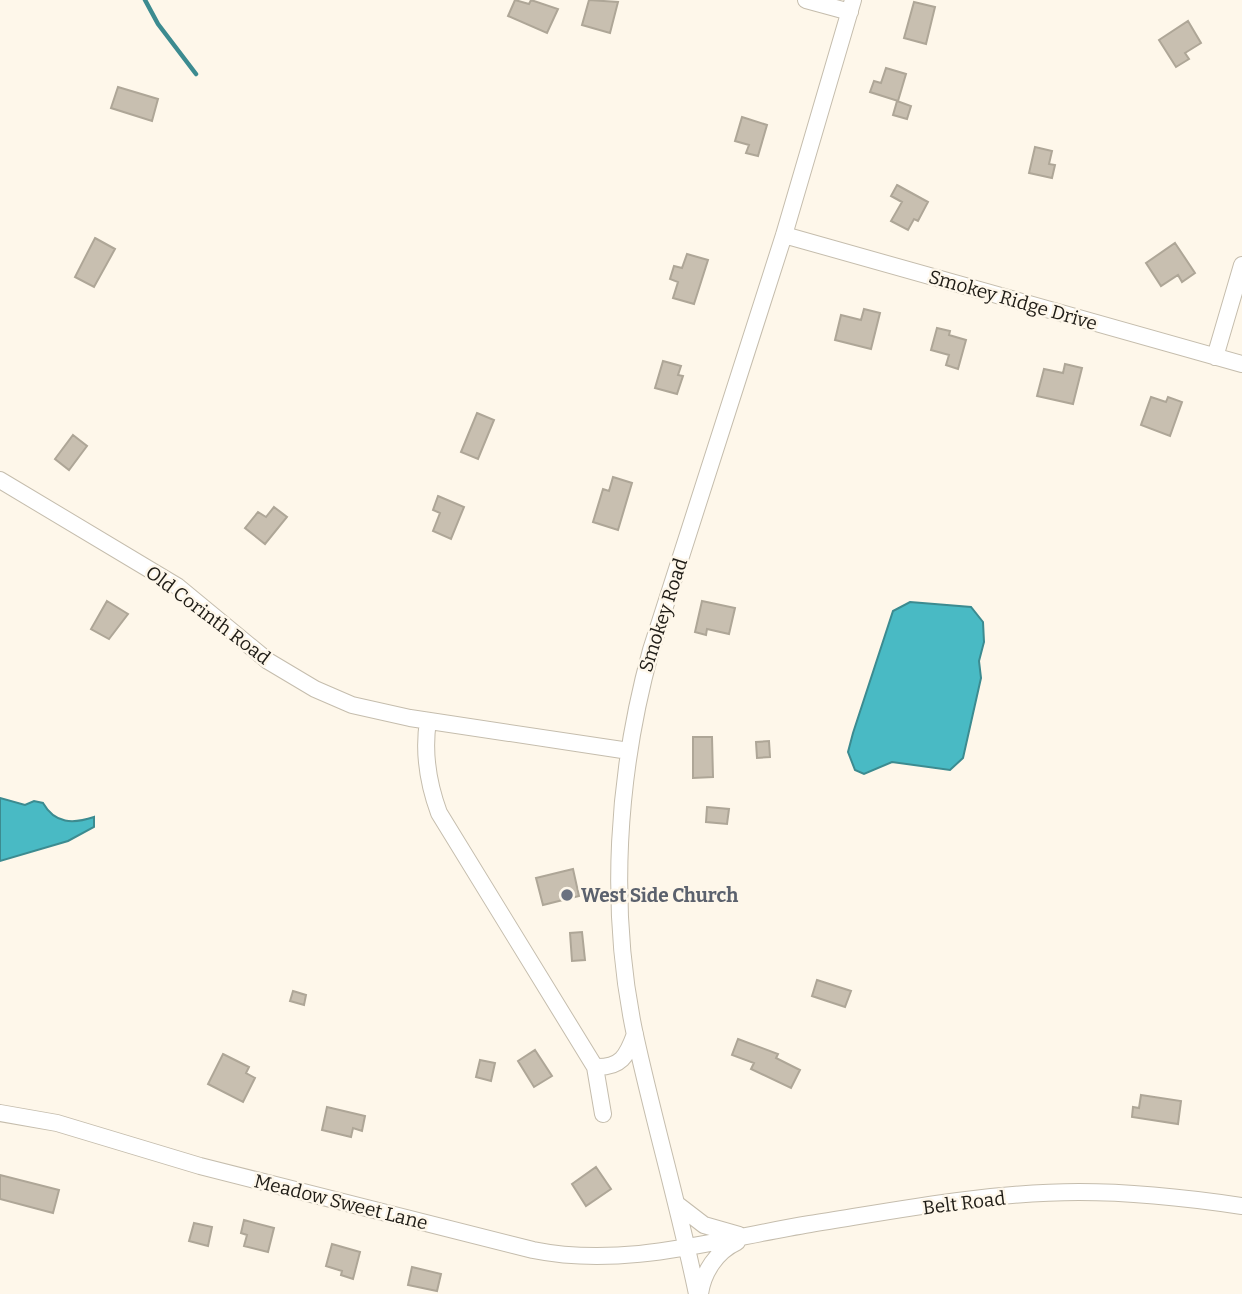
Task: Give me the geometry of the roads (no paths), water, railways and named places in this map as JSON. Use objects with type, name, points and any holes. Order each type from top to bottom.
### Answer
[{"type":"street","points":[[806,0],[852,6]]},
{"type":"street","name":"Smokey Road","points":[[698,1294],[635,1034],[623,949],[620,868],[629,751],[651,650],[784,235],[852,6]]},
{"type":"street","name":"Smokey Ridge Drive","points":[[784,235],[1242,364]]},
{"type":"street","points":[[1215,357],[1242,265]]},
{"type":"street","name":"Old Corinth Road","points":[[0,480],[177,586],[268,661],[315,689],[352,705],[428,721],[629,751]]},
{"type":"street","points":[[428,721],[426,758],[439,813],[595,1067],[603,1114]]},
{"type":"street","points":[[595,1067],[618,1064],[627,1055],[635,1034]]},
{"type":"street","name":"Meadow Sweet Lane","points":[[0,1113],[57,1122],[200,1166],[548,1253],[602,1258],[687,1247]]},
{"type":"street","name":"Belt Road","points":[[687,1247],[922,1207],[1077,1192],[1187,1198],[1242,1206]]},
{"type":"street","points":[[678,1205],[704,1225],[749,1236]]},
{"type":"street","points":[[698,1294],[714,1259],[725,1247],[749,1236]]},
{"type":"water","points":[[910,602],[971,607],[983,622],[984,642],[979,661],[981,678],[963,758],[950,770],[892,762],[864,774],[855,770],[848,752],[853,733],[893,611]]},
{"type":"water","points":[[0,798],[25,805],[34,801],[43,803],[59,819],[79,821],[94,817],[94,827],[68,841],[0,861]]},
{"type":"waterway","points":[[145,0],[158,24],[196,74]]},
{"type":"place","name":"West Side Church","points":[[567,895]]}]
